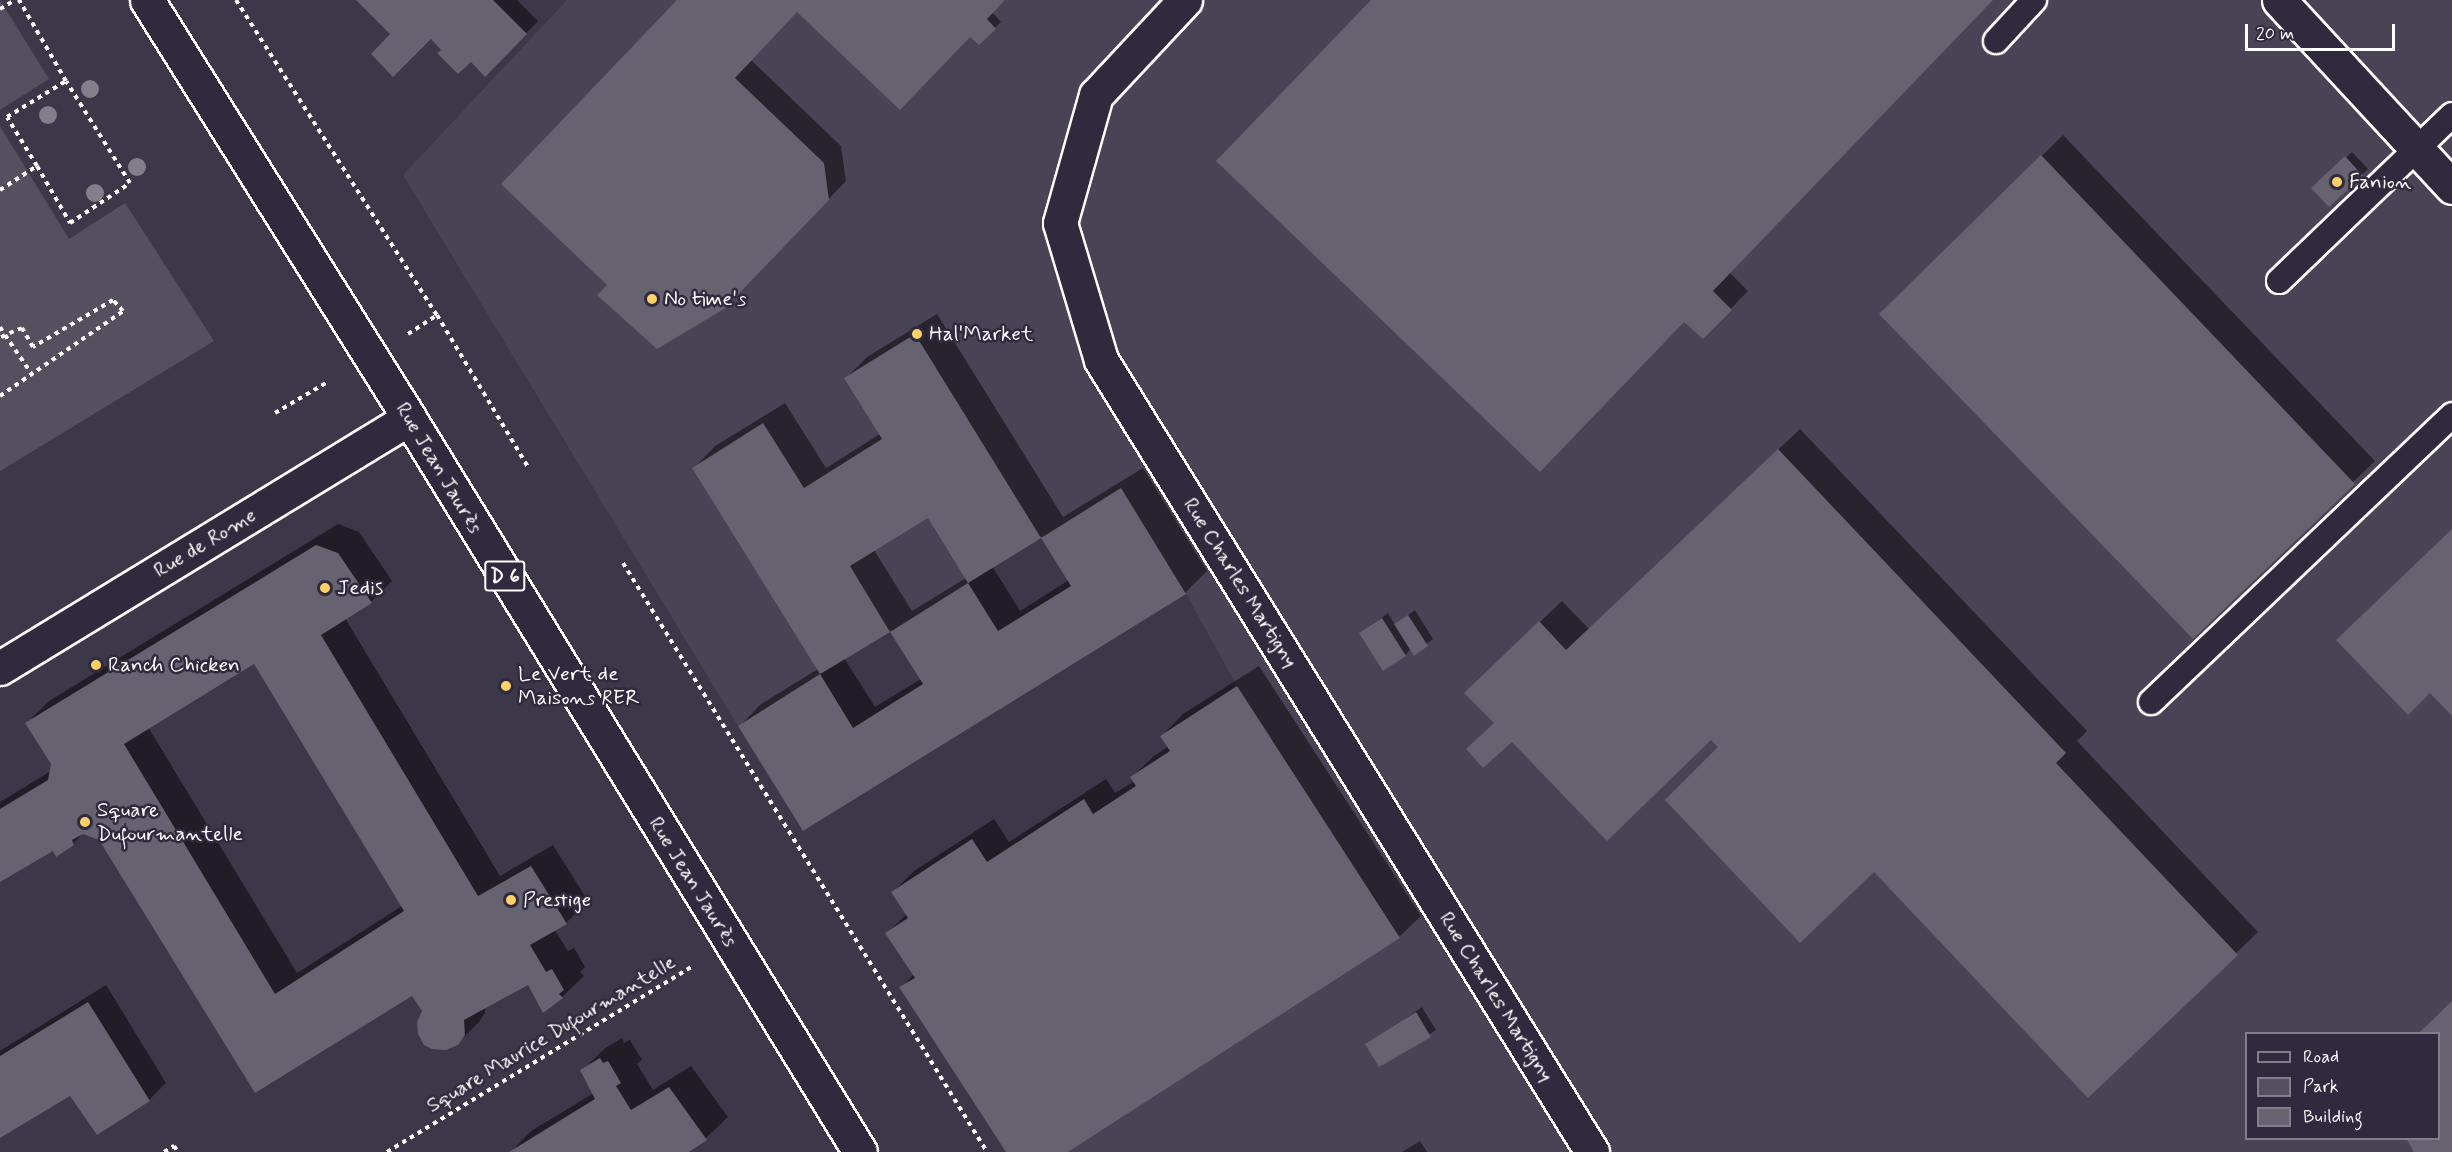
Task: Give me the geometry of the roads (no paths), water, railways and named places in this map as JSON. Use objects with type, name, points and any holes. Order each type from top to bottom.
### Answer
[{"type":"street","points":[[2279,0],[2452,187]]},
{"type":"street","name":"Rue Jean Jaurès","points":[[151,1],[860,1152]]},
{"type":"street","name":"Rue Charles Martigny","points":[[1179,2],[1096,95],[1060,224],[1101,360],[1592,1152]]},
{"type":"street","name":"Rue de Rome","points":[[0,668],[409,418]]},
{"type":"lane","points":[[1996,41],[2034,0]]},
{"type":"lane","points":[[2279,281],[2452,115]]},
{"type":"lane","points":[[2151,702],[2452,415]]},
{"type":"place","name":"Fanion","points":[[2337,182]]},
{"type":"place","name":"No time's","points":[[652,299]]},
{"type":"place","name":"Hal'Market","points":[[917,334]]},
{"type":"place","name":"Jedis","points":[[325,588]]},
{"type":"place","name":"Ranch Chicken","points":[[96,665]]},
{"type":"place","name":"Le Vert de Maisons RER","points":[[506,686]]},
{"type":"place","name":"Square Dufourmantelle","points":[[85,822]]},
{"type":"place","name":"Prestige","points":[[511,900]]}]
